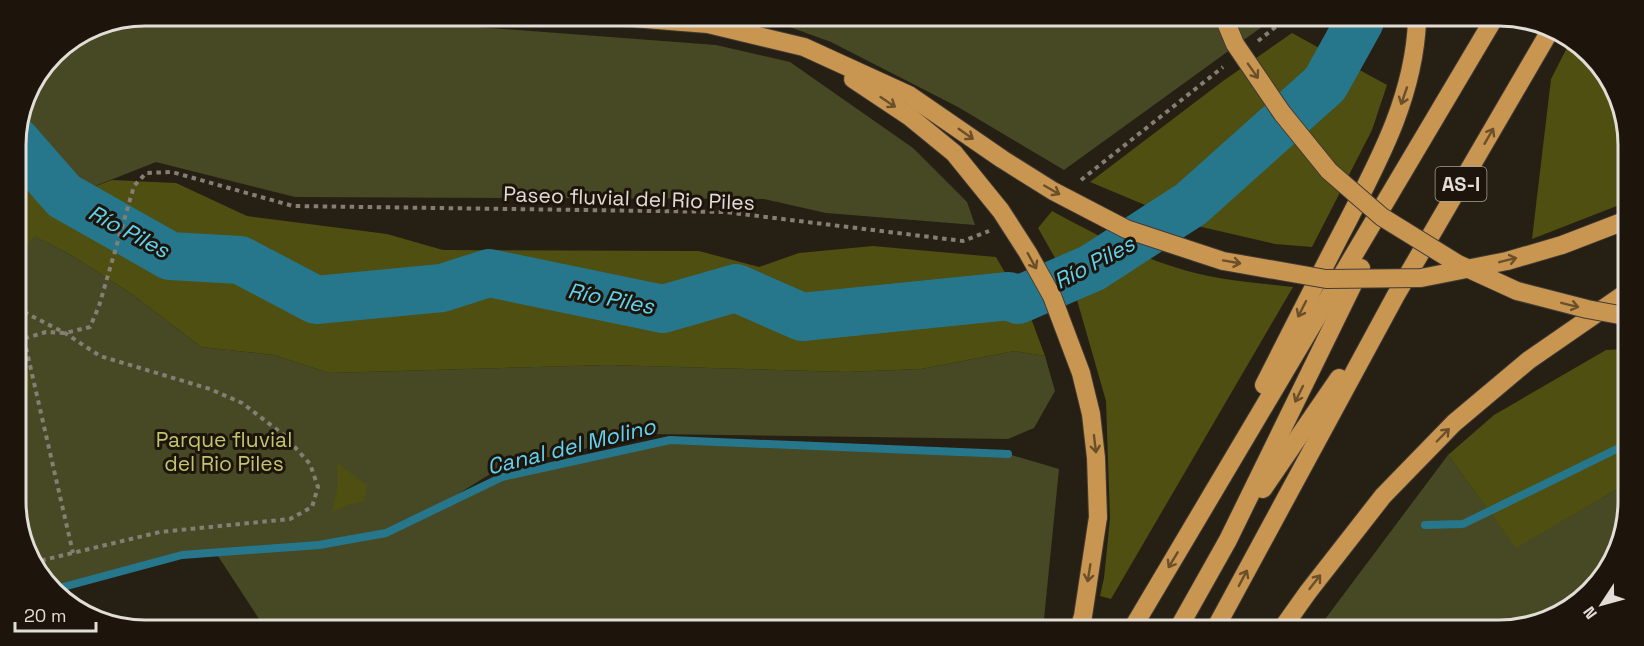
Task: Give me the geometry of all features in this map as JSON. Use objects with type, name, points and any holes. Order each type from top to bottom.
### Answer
[{"type":"highway","points":[[716,26],[804,47],[909,95],[1053,191],[1126,229],[1223,261],[1326,279],[1421,278],[1518,258],[1562,245],[1618,223]]},
{"type":"highway","points":[[1228,26],[1235,44],[1282,113],[1322,163],[1382,217],[1458,264],[1517,291],[1618,315]]},
{"type":"highway","points":[[1137,620],[1490,26]]},
{"type":"highway","points":[[1202,509],[1386,147],[1407,87],[1416,30]]},
{"type":"highway","name":"AS-I","points":[[1396,296],[1547,36]]},
{"type":"highway","points":[[804,47],[910,117],[954,153],[1001,211],[1052,296],[1081,373],[1091,414],[1096,458],[1098,517],[1082,620]]},
{"type":"highway","points":[[1183,620],[1228,540],[1426,134]]},
{"type":"highway","points":[[1228,540],[1396,296]]},
{"type":"highway","points":[[1220,620],[1396,296]]},
{"type":"highway","points":[[1288,620],[1383,496],[1454,423],[1529,360],[1618,299]]},
{"type":"path","points":[[1255,42],[1276,26]]},
{"type":"path","points":[[1077,183],[1228,64]]},
{"type":"path","name":"Paseo fluvial del Rio Piles","points":[[26,338],[46,332],[65,333],[90,327],[99,306],[134,186],[146,173],[172,172],[293,206],[725,212],[963,241],[993,230]]},
{"type":"path","points":[[26,313],[65,333],[100,356],[210,389],[243,403],[284,435],[310,464],[318,487],[312,507],[290,519],[160,532],[42,560]]},
{"type":"path","points":[[26,348],[73,553]]},
{"type":"green space","points":[[144,26],[464,26],[716,45],[790,62],[913,148],[967,202],[975,225],[826,213],[764,199],[295,197],[156,162],[80,192],[27,132],[35,99],[50,72],[66,55],[92,38],[121,28]]},
{"type":"green space","points":[[787,26],[1263,26],[1064,170],[958,107],[831,42]]},
{"type":"green space","name":"Parque fluvial del Rio Piles","points":[[26,232],[71,255],[133,295],[201,347],[274,355],[329,373],[608,365],[846,372],[921,369],[1015,351],[1045,356],[1055,391],[1034,428],[1008,439],[650,434],[500,468],[432,510],[502,477],[670,440],[1008,454],[1059,469],[1044,620],[260,621],[216,553],[182,555],[62,587],[38,554],[28,525],[26,502]]},
{"type":"green space","points":[[1448,455],[1516,547],[1618,489],[1617,517],[1612,540],[1594,574],[1572,574],[1572,596],[1559,605],[1530,616],[1507,620],[1324,620]]},
{"type":"shaded area","points":[[1292,33],[1387,85],[1372,130],[1312,247],[1275,244],[1193,225],[1090,182],[1223,81]]},
{"type":"shaded area","points":[[1567,47],[1584,60],[1603,85],[1617,129],[1618,206],[1532,239],[1551,79]]},
{"type":"shaded area","points":[[27,132],[80,192],[112,180],[176,183],[247,216],[387,234],[443,250],[699,251],[759,267],[799,253],[873,246],[996,257],[1031,318],[1045,356],[1015,351],[921,369],[846,372],[608,365],[329,373],[274,355],[201,347],[133,295],[71,255],[34,236],[26,248]]},
{"type":"shaded area","points":[[1052,211],[1112,242],[1175,267],[1219,278],[1293,287],[1111,599],[1100,596],[1110,519],[1106,401],[1075,293],[1038,228]]},
{"type":"shaded area","points":[[1618,349],[1618,489],[1516,548],[1448,455],[1494,415],[1606,350]]},
{"type":"shaded area","points":[[26,364],[30,382],[26,394]]},
{"type":"shaded area","points":[[337,463],[367,485],[364,501],[332,512],[338,483]]},
{"type":"waterway","name":"Río Piles","points":[[26,153],[64,196],[170,256],[240,260],[316,300],[442,288],[489,273],[663,309],[736,288],[802,317],[1009,296],[1018,300],[1092,268],[1191,204],[1325,84],[1357,26]]},
{"type":"waterway","name":"Canal del Molino","points":[[62,587],[182,555],[319,545],[386,533],[502,477],[670,440],[1008,454]]},
{"type":"waterway","name":"Canal del Molino","points":[[1425,525],[1463,524],[1618,448]]}]
